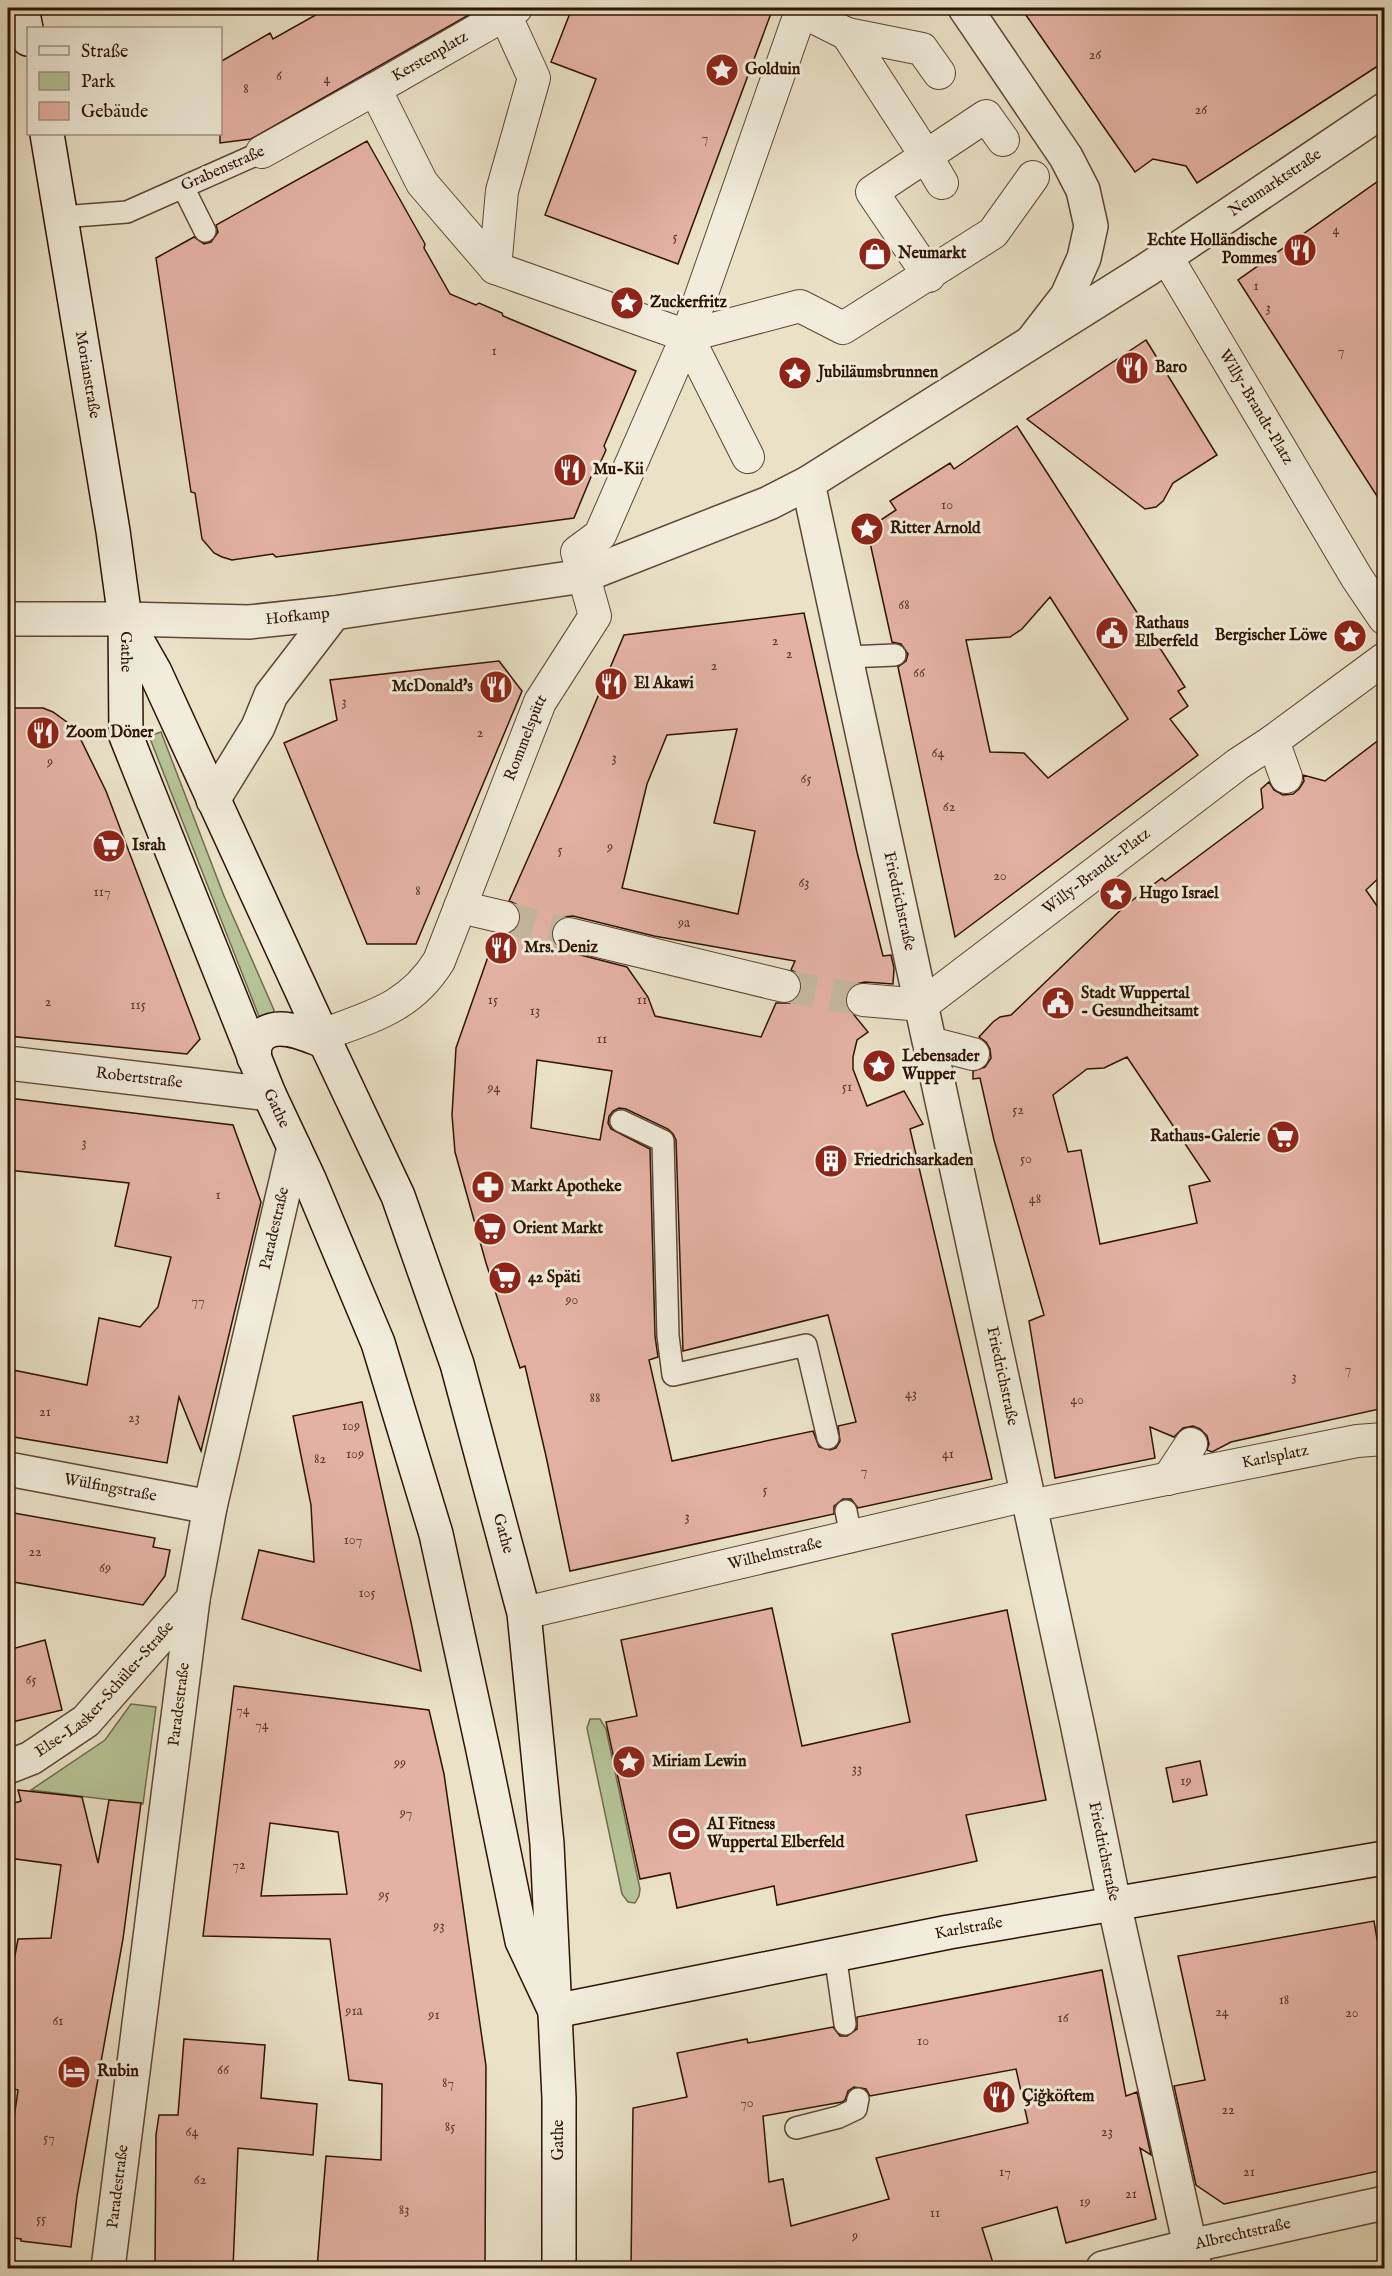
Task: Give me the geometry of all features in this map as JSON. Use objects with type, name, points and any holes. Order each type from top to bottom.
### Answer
[{"type":"street","points":[[22,8],[27,34]]},
{"type":"street","points":[[965,8],[1066,157],[1083,190],[1091,226],[1084,258],[1067,296],[1033,340]]},
{"type":"street","points":[[939,73],[922,50],[847,34],[801,9],[687,336],[600,535],[577,552],[583,576],[769,503],[808,483],[1166,256]]},
{"type":"street","name":"Kerstenplatz","points":[[495,268],[502,191],[534,78],[507,10],[375,89],[422,183],[495,268],[687,336]]},
{"type":"street","points":[[847,34],[942,183]]},
{"type":"street","name":"Grabenstraße","points":[[262,152],[375,89]]},
{"type":"street","name":"Neumarktstraße","points":[[1166,256],[1384,110]]},
{"type":"street","points":[[929,276],[872,192],[986,116],[1003,140]]},
{"type":"street","name":"Morianstraße","points":[[47,135],[113,531],[125,619]]},
{"type":"street","points":[[687,336],[800,306],[843,328],[929,276],[993,233],[1033,177]]},
{"type":"street","name":"Willy-Brandt-Platz","points":[[1166,256],[1357,578],[1384,618]]},
{"type":"street","points":[[687,336],[748,457]]},
{"type":"street","name":"Friedrichstraße","points":[[808,483],[1029,1500],[1114,1903],[1193,2257]]},
{"type":"street","name":"Hofkamp","points":[[8,619],[249,622],[333,613],[583,576]]},
{"type":"street","name":"Rommelspütt","points":[[324,1039],[389,1010],[420,987],[439,961],[540,702],[595,616],[583,576]]},
{"type":"street","points":[[213,800],[258,727],[271,696],[333,613]]},
{"type":"street","name":"Gathe","points":[[125,619],[155,672],[398,1196],[457,1364],[524,1613],[547,1844],[559,2097],[559,2268]]},
{"type":"street","name":"Gathe","points":[[125,619],[126,736],[254,1058],[378,1343],[436,1534],[522,1941],[555,2011]]},
{"type":"street","name":"Willy-Brandt-Platz","points":[[921,1005],[1238,764],[1384,659]]},
{"type":"street","points":[[1273,741],[1287,777]]},
{"type":"street","points":[[460,907],[503,917]]},
{"type":"street","points":[[569,934],[784,986]]},
{"type":"street","points":[[863,1000],[921,1005]]},
{"type":"street","points":[[254,1058],[255,1044],[265,1033],[278,1029],[324,1039]]},
{"type":"street","points":[[930,1043],[973,1054]]},
{"type":"street","name":"Robertstraße","points":[[8,1063],[269,1094]]},
{"type":"street","name":"Paradestraße","points":[[108,2268],[193,1599],[210,1507],[294,1147]]},
{"type":"street","name":"Karlsplatz","points":[[1029,1500],[1168,1479],[1357,1442],[1384,1439]]},
{"type":"street","points":[[1168,1479],[1191,1444]]},
{"type":"street","name":"Wülfingstraße","points":[[8,1469],[210,1507]]},
{"type":"street","name":"Wilhelmstraße","points":[[524,1613],[849,1524],[1029,1500]]},
{"type":"street","name":"Else-Lasker-Schüler-Straße","points":[[8,1767],[31,1758],[86,1721],[193,1599]]},
{"type":"street","name":"Karlstraße","points":[[555,2011],[835,1954],[1114,1903],[1384,1858]]},
{"type":"street","name":"Albrechtstraße","points":[[1103,2268],[1193,2257],[1384,2203]]},
{"type":"lane","name":"Grabenstraße","points":[[61,217],[127,212],[262,152]]},
{"type":"lane","points":[[183,187],[205,231]]},
{"type":"lane","points":[[847,657],[895,655]]},
{"type":"lane","points":[[621,1121],[663,1141],[667,1326],[673,1375],[806,1345],[828,1438]]},
{"type":"lane","points":[[835,1954],[846,2024]]},
{"type":"lane","points":[[796,2128],[839,2117],[856,2109],[858,2099]]},
{"type":"green space","points":[[161,732],[224,896],[274,1010],[273,1015],[260,1019],[149,736]]},
{"type":"green space","points":[[131,1704],[156,1707],[143,1804],[31,1790],[105,1740]]},
{"type":"green space","points":[[590,1719],[600,1719],[606,1729],[640,1889],[635,1903],[628,1902],[622,1894],[587,1728]]},
{"type":"building","points":[[328,8],[481,8],[251,139],[220,143],[220,135],[222,135],[222,61],[270,33],[273,39]]},
{"type":"building","points":[[572,8],[773,8],[678,264],[545,215],[596,79],[551,62]]},
{"type":"building","points":[[1021,8],[1384,8],[1384,62],[1197,183],[1186,166],[1153,159],[1135,172]]},
{"type":"building","points":[[367,141],[425,244],[424,248],[450,294],[476,305],[479,303],[502,313],[503,316],[636,371],[604,446],[606,450],[597,470],[593,472],[574,518],[276,557],[273,554],[232,560],[222,557],[214,553],[202,539],[195,493],[191,492],[156,258],[194,237],[204,244],[211,242],[218,232],[216,225]]},
{"type":"building","points":[[1384,177],[1384,507],[1238,280]]},
{"type":"building","points":[[1146,340],[1217,455],[1173,483],[1163,501],[1156,507],[1145,509],[1027,419]]},
{"type":"building","name":"Rathaus Elberfeld","points":[[1017,426],[1185,687],[1178,691],[1188,706],[1170,719],[1198,755],[955,937],[898,667],[906,661],[908,654],[901,644],[892,642],[867,529],[896,510],[890,501],[950,463],[954,469]],"holes":[[[1050,597],[1128,719],[1048,778],[1024,753],[990,752],[966,640],[1010,637],[1022,629]]]},
{"type":"building","points":[[804,613],[857,852],[883,956],[891,955],[894,968],[893,984],[865,982],[856,984],[848,990],[845,999],[841,999],[868,1032],[857,1040],[853,1069],[867,1106],[904,1091],[923,1124],[910,1129],[992,1479],[858,1508],[851,1499],[843,1499],[834,1506],[834,1514],[570,1571],[525,1366],[520,1368],[486,1263],[455,1152],[452,1115],[456,1048],[496,934],[509,934],[516,930],[520,922],[520,911],[516,904],[509,901],[624,635]],"holes":[[[737,729],[714,823],[755,831],[738,914],[622,888],[647,784],[667,735]],[[573,916],[654,936],[795,961],[791,970],[797,973],[801,980],[801,991],[790,1003],[776,1003],[761,1037],[655,1016],[648,997],[627,967],[556,947],[552,939],[552,929],[563,917]],[[537,1060],[612,1071],[600,1140],[531,1128]],[[619,1108],[626,1109],[668,1129],[676,1140],[683,1351],[828,1315],[856,1422],[838,1426],[840,1441],[836,1448],[830,1450],[819,1447],[813,1431],[672,1461],[649,1360],[658,1357],[655,1336],[650,1149],[611,1129],[608,1123],[613,1111]]]},
{"type":"building","points":[[499,661],[522,691],[416,944],[367,944],[284,743],[337,720],[330,680]]},
{"type":"building","points":[[8,708],[43,708],[71,725],[78,734],[106,791],[200,1039],[187,1054],[8,1036]]},
{"type":"building","name":"Rathaus-Galerie","points":[[1384,736],[1384,873],[1366,890],[1384,916],[1384,1408],[1231,1442],[1212,1452],[1207,1450],[1209,1444],[1207,1436],[1193,1426],[1183,1428],[1174,1437],[1150,1427],[1155,1458],[1055,1478],[1029,1321],[1044,1315],[994,1140],[980,1078],[973,1079],[973,1071],[985,1067],[991,1058],[986,1042],[979,1037],[1000,1017],[1011,1015],[1126,905],[1162,878],[1165,881],[1263,808],[1261,789],[1269,782],[1274,790],[1283,795],[1293,794],[1299,789],[1304,781],[1303,775],[1325,781]],"holes":[[[1127,1057],[1210,1181],[1189,1186],[1197,1223],[1100,1244],[1081,1150],[1068,1152],[1053,1095],[1087,1069],[1104,1068]]]},
{"type":"building","points":[[8,1098],[233,1125],[261,1202],[201,1451],[179,1397],[167,1463],[8,1436],[8,1369],[87,1385],[99,1318],[140,1327],[158,1307],[171,1257],[115,1246],[129,1183],[8,1170]]},
{"type":"building","points":[[362,1402],[421,1671],[242,1619],[259,1550],[314,1562],[311,1505],[293,1416]]},
{"type":"building","points":[[8,1512],[155,1538],[153,1547],[170,1550],[165,1576],[143,1605],[8,1581]]},
{"type":"building","points":[[772,1608],[802,1746],[910,1722],[892,1634],[1007,1610],[1046,1800],[966,1815],[977,1861],[777,1905],[774,1886],[677,1908],[670,1873],[640,1879],[606,1722],[637,1716],[621,1640]]},
{"type":"building","points":[[45,1640],[62,1710],[8,1723],[8,1650]]},
{"type":"building","points":[[234,1686],[429,1710],[444,1774],[486,2066],[485,2268],[317,2268],[326,2156],[381,2160],[382,2084],[349,2080],[330,1939],[203,1936]],"holes":[[[270,1823],[338,1832],[347,1894],[261,1896]]]},
{"type":"building","points":[[1200,1761],[1207,1795],[1173,1802],[1166,1768]]},
{"type":"building","points":[[18,1790],[82,1797],[98,1863],[109,1800],[141,1803],[123,1939],[77,2196],[71,2247],[21,2241],[21,2239],[8,2237],[8,2161],[18,2090],[8,2088],[8,1993],[18,1939],[51,1938],[61,1865],[8,1858],[8,1805],[21,1801]]},
{"type":"building","points":[[1374,1921],[1384,1981],[1384,2170],[1224,2204],[1196,2185],[1174,2086],[1205,2080],[1178,1956]]},
{"type":"building","points":[[1102,1970],[1126,2096],[1137,2092],[1151,2155],[1140,2148],[1156,2219],[1066,2243],[1057,2207],[982,2228],[993,2263],[971,2268],[631,2268],[633,2108],[687,2097],[677,2053],[747,2039],[748,2043],[833,2027],[840,2036],[847,2036],[857,2029],[857,2017]],"holes":[[[1016,2069],[1028,2123],[876,2158],[889,2199],[791,2226],[783,2179],[769,2182],[763,2116],[842,2102],[848,2091],[854,2087],[866,2089],[870,2096]]]},
{"type":"building","points":[[184,2039],[265,2045],[261,2098],[317,2104],[313,2155],[238,2148],[233,2268],[155,2268],[156,2135],[159,2115],[178,2115]]},
{"type":"tunnel","points":[[503,917],[569,934]]},
{"type":"tunnel","points":[[784,986],[863,1000]]},
{"type":"place","name":"Golduin","points":[[722,70]]},
{"type":"place","name":"Echte Holländische Pommes","points":[[1300,250]]},
{"type":"place","name":"Neumarkt","points":[[875,254]]},
{"type":"place","name":"Zuckerfritz","points":[[627,303]]},
{"type":"place","name":"Baro","points":[[1132,368]]},
{"type":"place","name":"Jubiläumsbrunnen","points":[[795,373]]},
{"type":"place","name":"Mu-Kii","points":[[570,470]]},
{"type":"place","name":"Ritter Arnold","points":[[867,529]]},
{"type":"place","name":"Rathaus Elberfeld","points":[[1112,633]]},
{"type":"place","name":"Bergischer Löwe","points":[[1350,636]]},
{"type":"place","name":"El Akawi","points":[[611,684]]},
{"type":"place","name":"McDonald's","points":[[496,687]]},
{"type":"place","name":"Zoom Döner","points":[[43,733]]},
{"type":"place","name":"Israh","points":[[109,846]]},
{"type":"place","name":"Hugo Israel","points":[[1116,894]]},
{"type":"place","name":"Mrs. Deniz","points":[[501,948]]},
{"type":"place","name":"Stadt Wuppertal - Gesundheitsamt","points":[[1058,1003]]},
{"type":"place","name":"Lebensader Wupper","points":[[879,1066]]},
{"type":"place","name":"Rathaus-Galerie","points":[[1283,1137]]},
{"type":"place","name":"Friedrichsarkaden","points":[[831,1161]]},
{"type":"place","name":"Markt Apotheke","points":[[488,1187]]},
{"type":"place","name":"Orient Markt","points":[[490,1229]]},
{"type":"place","name":"42 Späti","points":[[505,1278]]},
{"type":"place","name":"Miriam Lewin","points":[[629,1762]]},
{"type":"place","name":"AI Fitness Wuppertal Elberfeld","points":[[684,1834]]},
{"type":"place","name":"Rubin","points":[[74,2072]]},
{"type":"place","name":"Çiğköftem","points":[[999,2097]]}]
